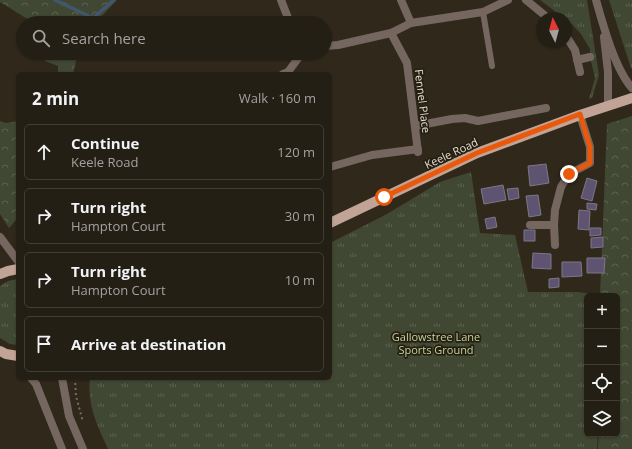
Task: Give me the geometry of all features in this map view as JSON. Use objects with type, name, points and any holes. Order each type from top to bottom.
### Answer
[{"type":"main road","name":"Keele Road","points":[[332,221],[477,153],[580,114],[632,98]]},
{"type":"main road","points":[[0,274],[16,269]]},
{"type":"street","points":[[281,0],[287,16]]},
{"type":"street","points":[[401,0],[411,23]]},
{"type":"street","points":[[332,45],[391,33],[411,23],[483,12],[508,0]]},
{"type":"street","points":[[526,0],[541,12]]},
{"type":"street","points":[[596,0],[604,28],[619,67],[632,88]]},
{"type":"street","points":[[604,28],[608,72],[608,106]]},
{"type":"street","name":"Fennel Place","points":[[332,166],[372,155],[418,151],[407,64],[391,33]]},
{"type":"street","points":[[572,45],[575,50],[580,72]]},
{"type":"street","points":[[577,60],[590,57]]},
{"type":"street","points":[[288,72],[297,60]]},
{"type":"street","points":[[415,126],[452,118],[465,118],[478,121],[546,108]]},
{"type":"street","points":[[555,245],[554,225],[556,202],[561,187],[569,174],[590,163],[590,147],[580,114]]},
{"type":"street","points":[[530,225],[554,225]]},
{"type":"street","points":[[0,237],[16,258]]},
{"type":"street","points":[[33,380],[36,384],[62,449]]},
{"type":"street","points":[[62,380],[69,416],[83,449]]},
{"type":"lane","points":[[483,12],[492,66]]},
{"type":"path","points":[[75,380],[76,396],[84,426]]},
{"type":"green space","points":[[0,0],[117,0],[102,16],[23,16],[0,2]]},
{"type":"green space","points":[[540,0],[587,0],[599,75],[592,98],[589,99],[595,78],[590,57],[590,49],[581,34],[572,24],[572,12],[556,12]]},
{"type":"green space","points":[[609,0],[632,0],[632,69],[631,68]]},
{"type":"green space","points":[[76,60],[73,72],[58,72],[58,66],[45,61]]},
{"type":"green space","points":[[632,116],[632,449],[598,449],[599,437],[620,437],[620,293],[600,293],[607,124]]},
{"type":"green space","points":[[0,121],[6,123],[16,121],[16,220],[9,228],[0,214]]},
{"type":"green space","name":"Gallowstree Lane Sports Ground","points":[[471,172],[480,233],[515,235],[528,292],[585,293],[584,293],[584,437],[598,437],[597,449],[108,449],[91,406],[90,380],[332,380],[332,242],[387,214],[440,182]]},
{"type":"green space","points":[[16,279],[16,345],[10,344],[0,338],[0,286],[8,281]]},
{"type":"building","points":[[546,164],[549,183],[530,186],[528,166]]},
{"type":"building","points":[[587,178],[597,181],[592,201],[581,198]]},
{"type":"building","points":[[503,185],[506,200],[484,204],[481,189]]},
{"type":"building","points":[[518,188],[519,198],[509,200],[507,189]]},
{"type":"building","points":[[538,195],[541,215],[529,217],[526,196]]},
{"type":"building","points":[[587,203],[597,204],[596,210],[587,209]]},
{"type":"building","points":[[579,210],[590,211],[589,230],[578,229]]},
{"type":"building","points":[[495,217],[497,227],[487,229],[485,219]]},
{"type":"building","points":[[590,228],[601,228],[601,235],[590,236]]},
{"type":"building","points":[[524,230],[535,230],[535,241],[524,241]]},
{"type":"building","points":[[603,237],[603,247],[591,248],[591,238]]},
{"type":"building","points":[[533,253],[551,254],[551,269],[532,268]]},
{"type":"building","points":[[587,258],[605,258],[604,273],[587,273]]},
{"type":"building","points":[[562,262],[581,262],[582,276],[562,277]]},
{"type":"building","points":[[559,278],[559,287],[549,288],[549,279]]},
{"type":"waterway","points":[[55,0],[89,16]]},
{"type":"waterway","points":[[95,16],[114,0]]},
{"type":"route","points":[[384,197],[477,153],[580,114],[590,147],[590,163],[569,174]]}]
